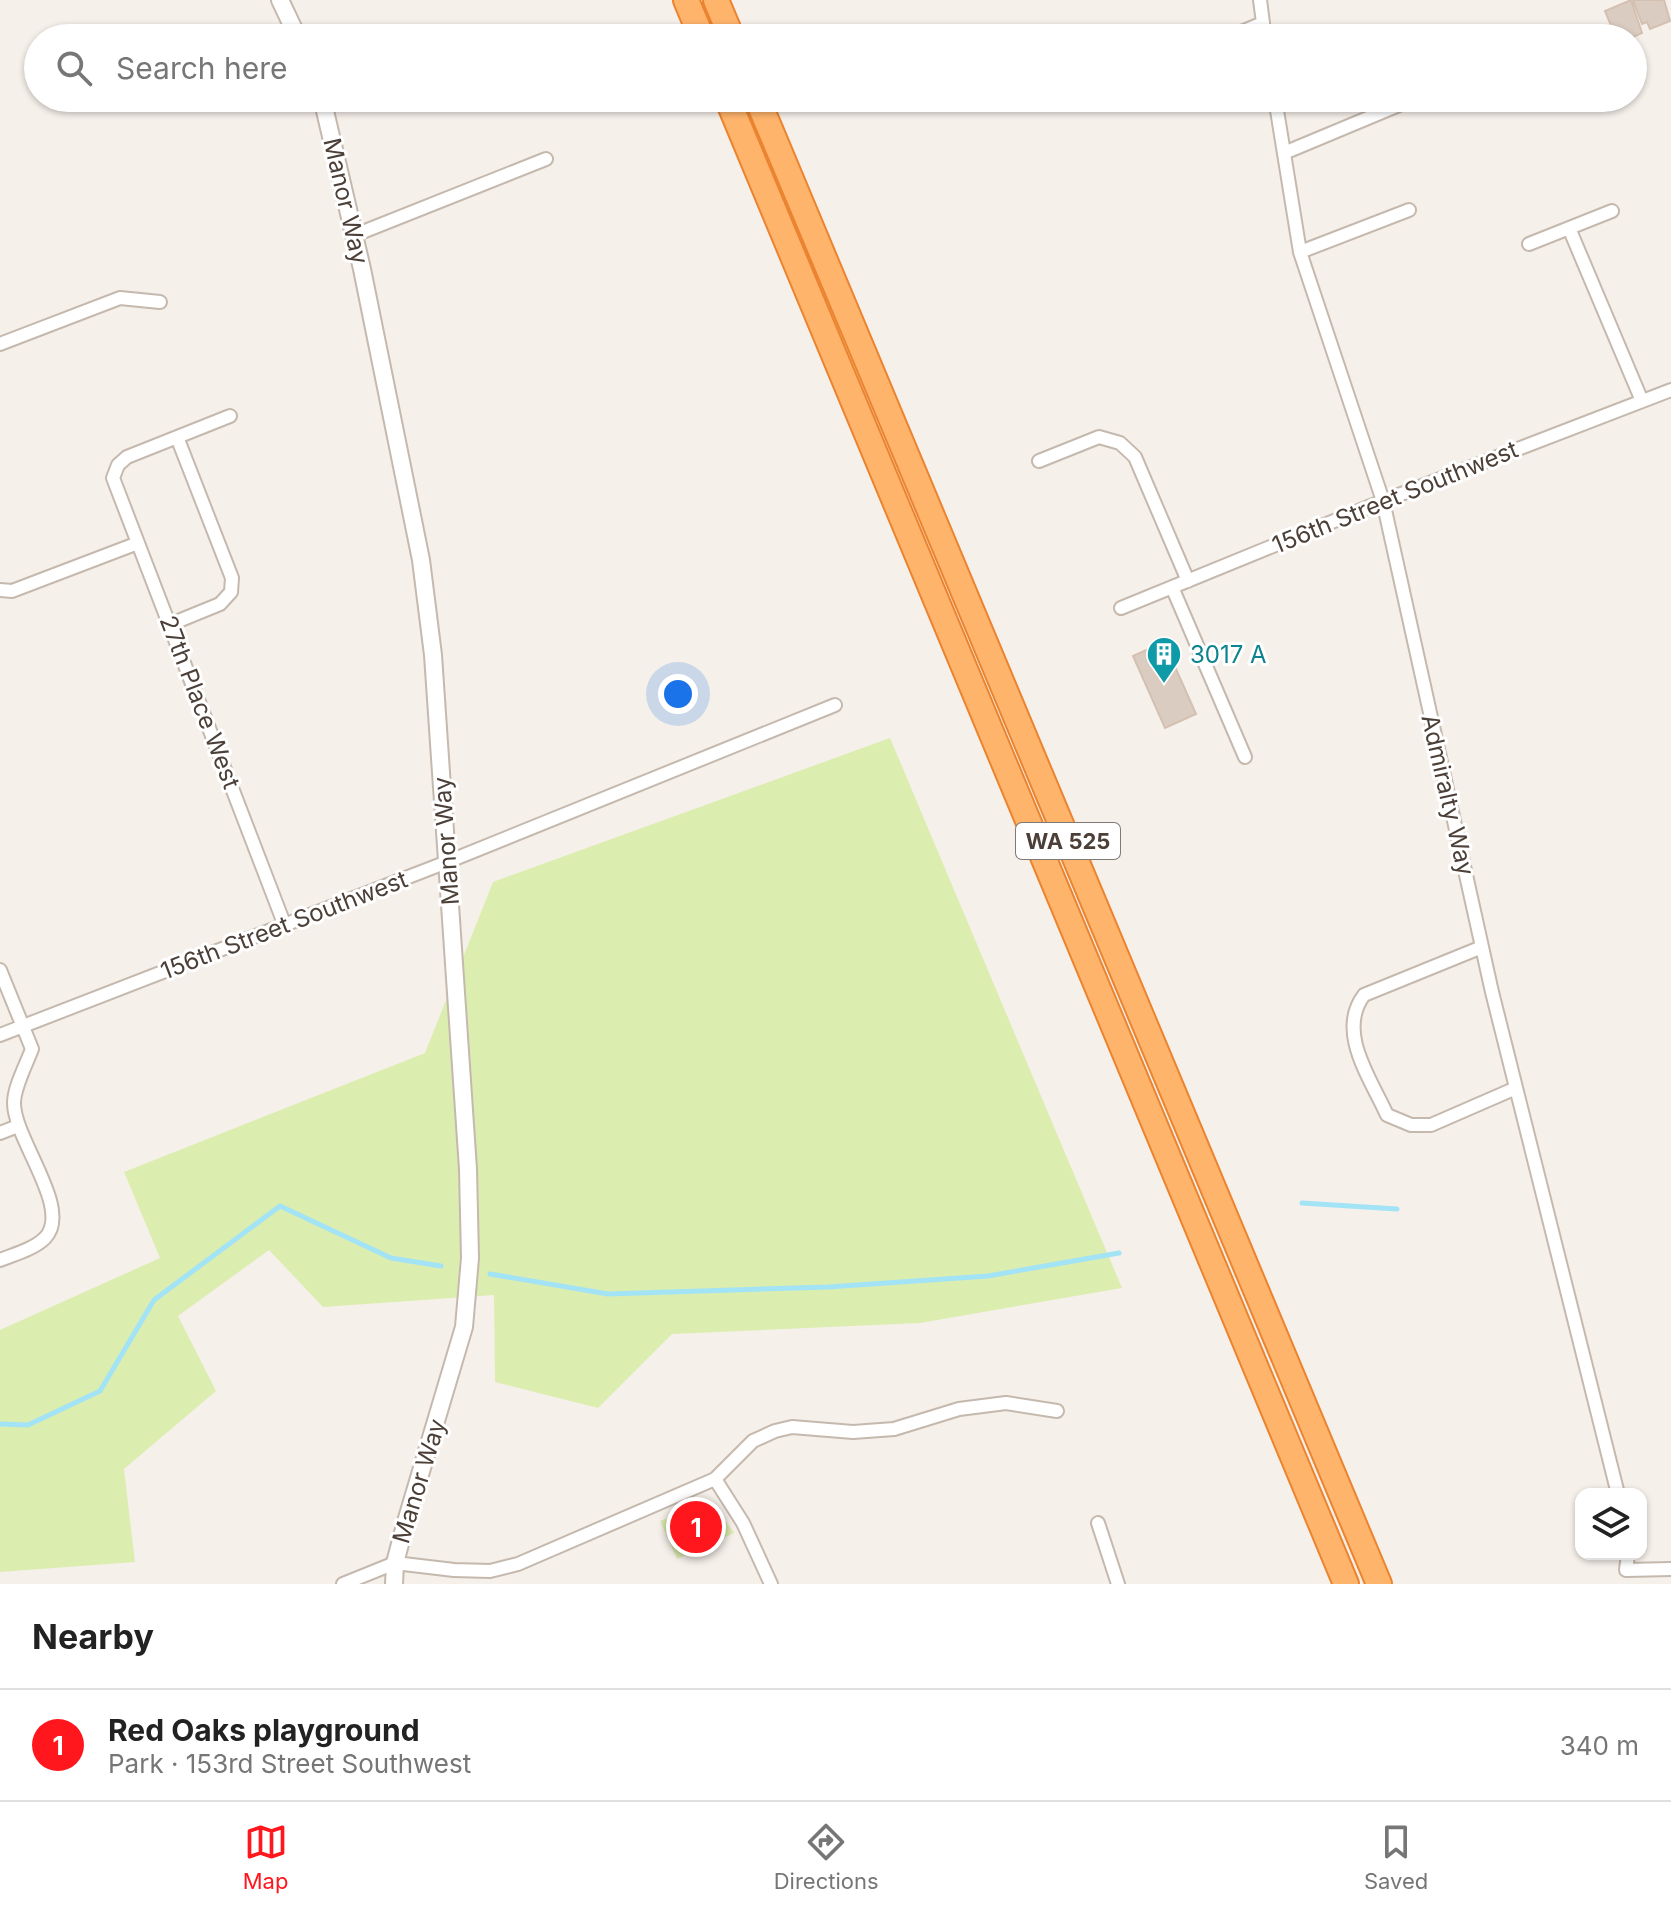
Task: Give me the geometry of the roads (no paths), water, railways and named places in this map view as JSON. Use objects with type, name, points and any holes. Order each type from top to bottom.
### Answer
[{"type":"highway","points":[[686,0],[696,24]]},
{"type":"highway","points":[[716,0],[726,24]]},
{"type":"highway","name":"WA 525","points":[[733,112],[1346,1584]]},
{"type":"highway","name":"WA 525","points":[[763,112],[1379,1584]]},
{"type":"street","points":[[280,0],[291,24]]},
{"type":"street","points":[[1260,0],[1263,23]]},
{"type":"street","name":"Manor Way","points":[[325,112],[355,235],[421,560],[433,655],[468,1169],[470,1258],[464,1327],[395,1563],[394,1584]]},
{"type":"street","name":"Admiralty Way","points":[[1277,112],[1300,252],[1383,501],[1482,947],[1616,1488]]},
{"type":"street","points":[[1284,153],[1382,112]]},
{"type":"street","points":[[355,235],[546,159]]},
{"type":"street","points":[[1300,252],[1409,210]]},
{"type":"street","points":[[1529,244],[1612,211]]},
{"type":"street","points":[[1569,228],[1642,401]]},
{"type":"street","points":[[0,344],[120,298],[160,302]]},
{"type":"street","name":"156th Street Southwest","points":[[1121,608],[1383,501],[1671,390]]},
{"type":"street","points":[[171,624],[220,604],[231,592],[232,578],[177,437],[230,416]]},
{"type":"street","name":"27th Place West","points":[[177,437],[127,457],[118,465],[113,478],[285,926]]},
{"type":"street","points":[[1039,461],[1099,437],[1120,443],[1135,457],[1188,581]]},
{"type":"street","points":[[0,590],[12,591],[138,543]]},
{"type":"street","points":[[1172,587],[1245,757]]},
{"type":"street","name":"156th Street Southwest","points":[[0,1035],[447,862],[835,705]]},
{"type":"street","points":[[1482,947],[1364,995],[1354,1008],[1352,1036],[1387,1115],[1411,1125],[1431,1125],[1516,1088]]},
{"type":"street","points":[[0,970],[32,1049],[14,1101],[18,1126],[53,1206],[53,1221],[48,1235],[37,1245],[0,1260]]},
{"type":"street","points":[[0,1133],[18,1126]]},
{"type":"street","points":[[343,1584],[395,1563],[490,1571],[518,1564],[715,1479],[753,1441],[775,1431],[792,1427],[853,1432],[894,1429],[959,1409],[1006,1403],[1057,1411]]},
{"type":"street","points":[[715,1479],[743,1523],[771,1584]]},
{"type":"street","points":[[1098,1523],[1118,1584]]},
{"type":"street","points":[[1627,1560],[1626,1570],[1671,1569]]},
{"type":"waterway","points":[[1302,1203],[1397,1209]]},
{"type":"waterway","points":[[0,1424],[28,1425],[100,1391],[154,1300],[280,1206],[391,1258],[441,1266]]},
{"type":"waterway","points":[[490,1274],[608,1294],[828,1287],[988,1276],[1119,1253]]},
{"type":"place","name":"3017 A","points":[[1164,685]]},
{"type":"place","name":"Red Oaks playground","points":[[696,1527]]}]
